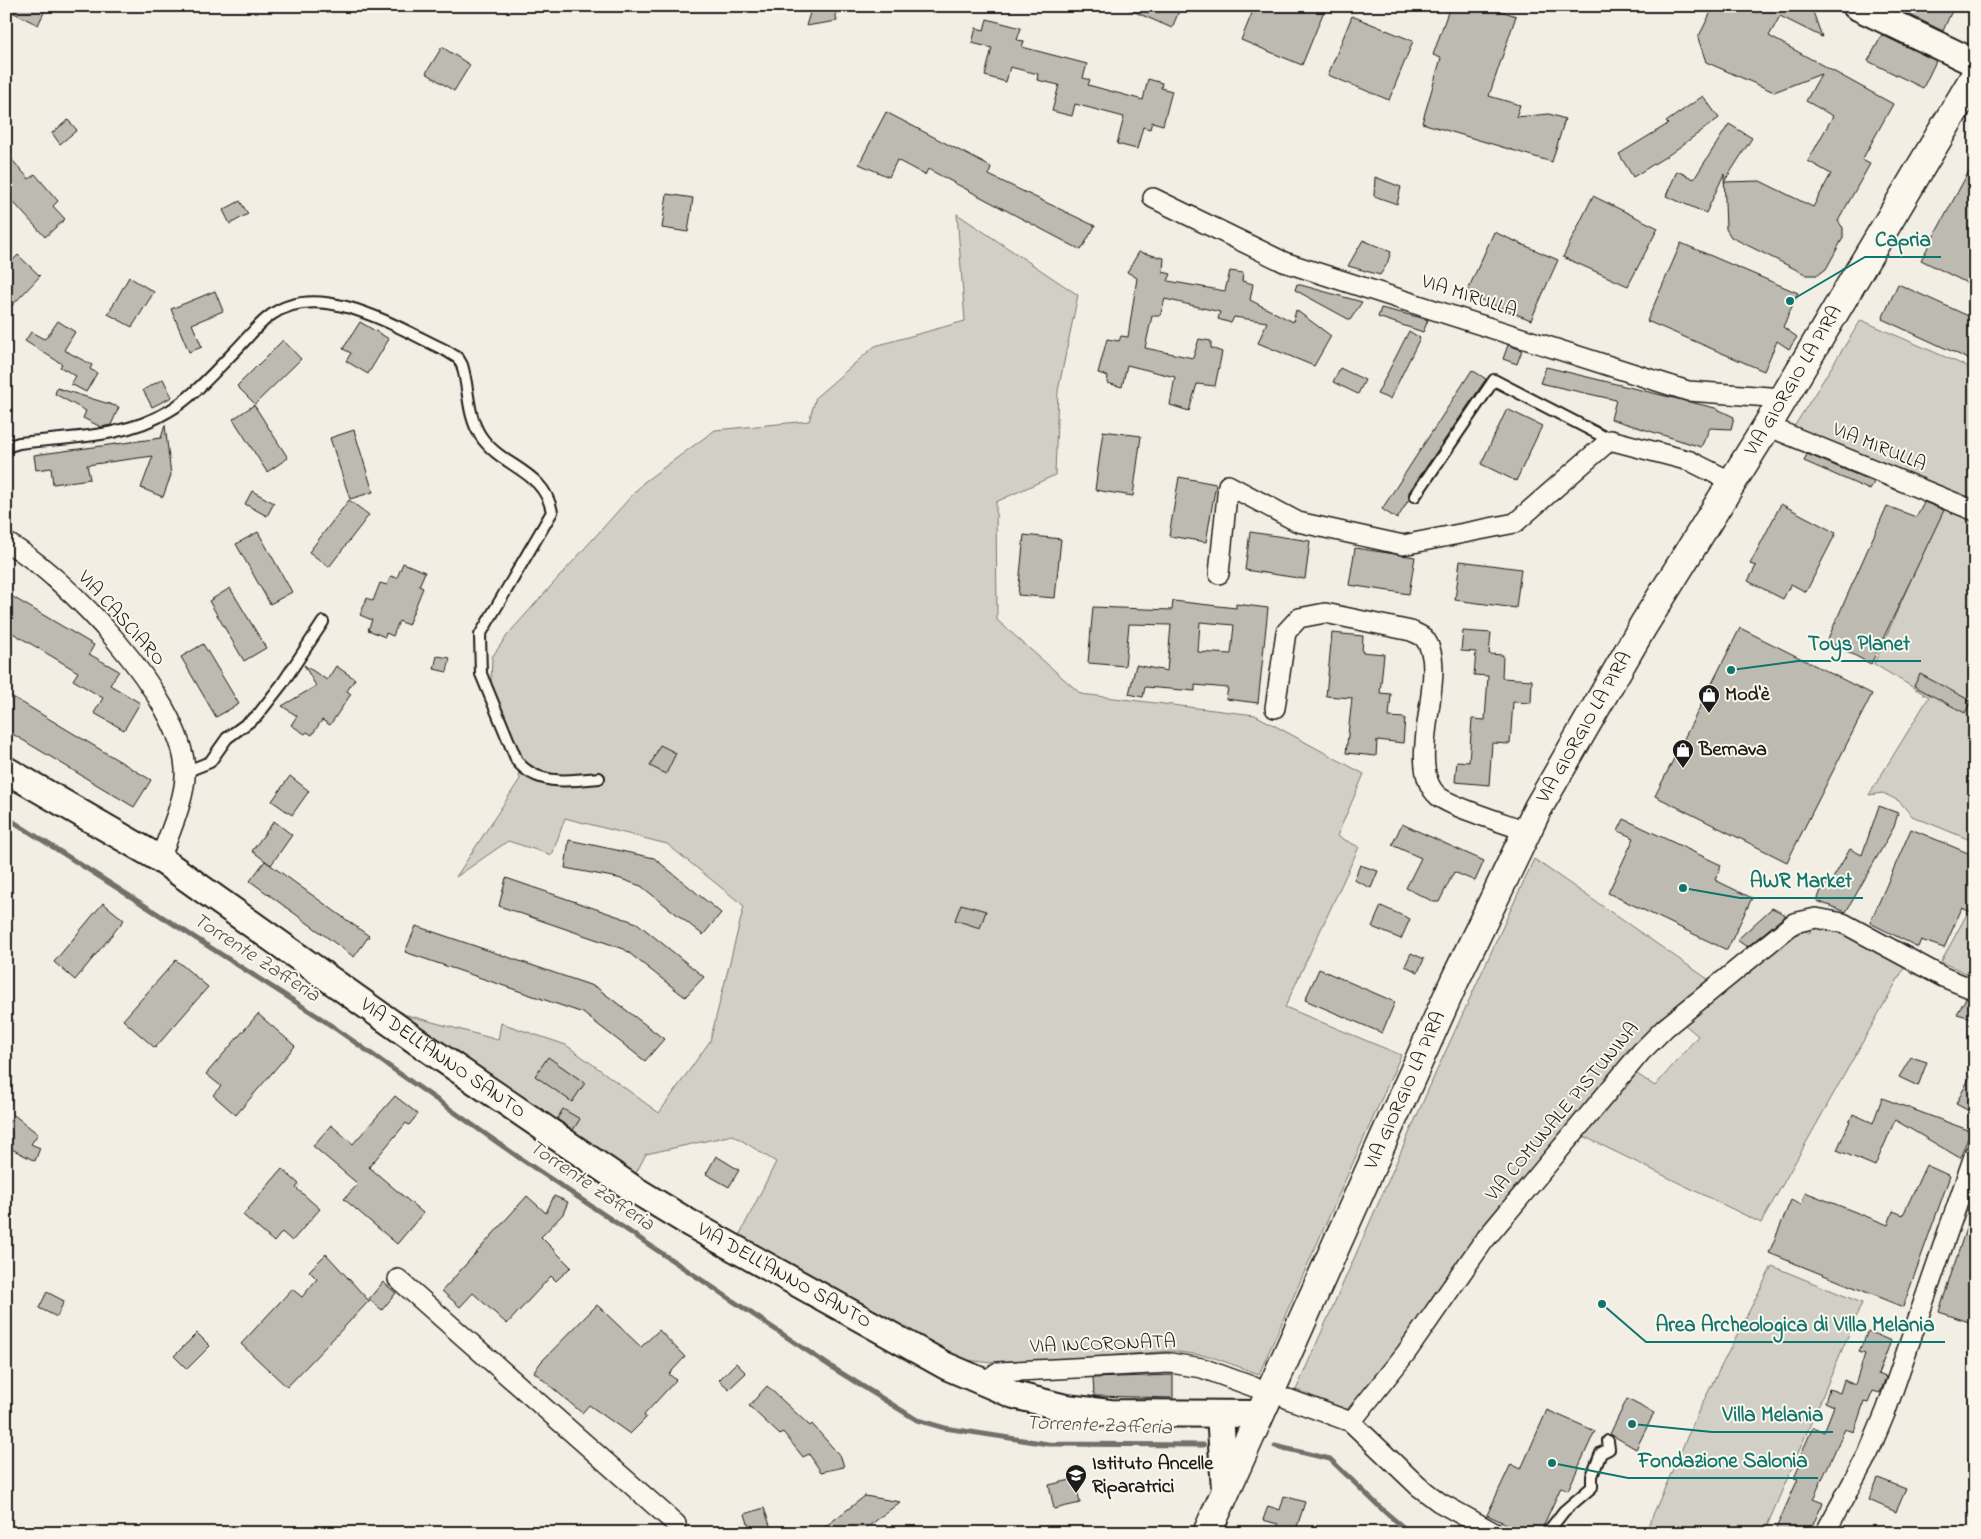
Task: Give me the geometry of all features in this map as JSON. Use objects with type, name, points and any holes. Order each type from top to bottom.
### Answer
[{"type":"main road","name":"VIA GIORGIO LA PIRA","points":[[1207,1533],[1455,980],[1526,831],[1644,626],[1767,426],[1975,76]]},
{"type":"street","points":[[1856,6],[1975,63]]},
{"type":"street","name":"VIA MIRULLA","points":[[1153,198],[1284,262],[1688,391],[1783,398]]},
{"type":"street","name":"VIA MIRULLA","points":[[1767,426],[1975,511]]},
{"type":"street","points":[[1219,574],[1228,485],[1298,522],[1403,545],[1515,523],[1610,440],[1690,461],[1732,482]]},
{"type":"street","name":"VIA CASCIARO","points":[[6,542],[69,591],[128,654],[158,698],[176,736],[185,772],[177,810],[160,859]]},
{"type":"street","points":[[1276,708],[1286,632],[1299,618],[1325,613],[1411,631],[1424,637],[1431,650],[1433,672],[1423,767],[1430,784],[1438,796],[1452,803],[1526,831]]},
{"type":"street","name":"VIA DELL'ANNO SANTO","points":[[6,770],[160,859],[418,1042],[632,1188],[691,1224],[920,1352],[983,1382],[1030,1400],[1085,1411],[1260,1414]]},
{"type":"street","name":"VIA COMUNALE PISTUNINA","points":[[1351,1422],[1406,1353],[1483,1242],[1635,1058],[1666,1028],[1794,923],[1816,918],[1843,923],[1943,977],[1975,990]]},
{"type":"street","points":[[1825,1533],[1868,1454],[1886,1411],[1975,1153]]},
{"type":"street","points":[[398,1279],[676,1524]]},
{"type":"street","name":"VIA INCORONATA","points":[[983,1382],[998,1372],[1170,1363],[1202,1368],[1254,1387]]},
{"type":"street","points":[[1288,1400],[1351,1422],[1402,1473],[1418,1486],[1439,1502],[1495,1533]]},
{"type":"street","points":[[1220,1414],[1225,1490]]},
{"type":"lane","points":[[6,447],[18,443],[122,431],[144,424],[170,411],[208,378],[271,315],[284,308],[333,303],[350,306],[445,350],[458,358],[462,365],[473,420],[479,435],[506,460],[542,484],[550,501],[552,512],[480,634],[481,674],[517,761],[526,771],[539,778],[551,780],[572,781],[599,778]]},
{"type":"lane","points":[[1415,496],[1494,380],[1610,440]]},
{"type":"lane","points":[[185,772],[210,762],[227,738],[257,716],[282,684],[323,622]]},
{"type":"lane","points":[[1547,1533],[1564,1512],[1592,1487],[1595,1467],[1601,1453],[1608,1449],[1608,1441]]},
{"type":"shaded area","points":[[957,214],[1078,295],[1058,391],[1055,475],[996,502],[997,620],[1081,694],[1255,715],[1364,774],[1337,836],[1359,847],[1285,1007],[1401,1055],[1259,1374],[1209,1356],[1171,1351],[1000,1364],[958,1359],[738,1238],[776,1162],[733,1135],[646,1154],[635,1175],[396,1012],[498,1040],[501,1023],[566,1045],[659,1113],[710,1041],[744,906],[667,844],[565,818],[552,855],[508,841],[456,877],[520,779],[504,714],[491,684],[492,657],[509,633],[644,482],[715,430],[809,421],[816,397],[875,346],[965,321]]},
{"type":"shaded area","points":[[1861,320],[1975,370],[1975,504],[1792,430]]},
{"type":"shaded area","points":[[1944,504],[1975,518],[1975,842],[1912,816],[1899,801],[1883,793],[1869,795],[1929,697],[1874,664]]},
{"type":"shaded area","points":[[1534,859],[1715,984],[1626,1051],[1624,1058],[1349,1410],[1296,1390],[1437,1070]]},
{"type":"shaded area","points":[[1975,899],[1975,977],[1941,962]]},
{"type":"shaded area","points":[[1824,927],[1867,940],[1907,963],[1761,1223],[1581,1135],[1634,1072],[1655,1086],[1698,1036],[1684,1024],[1759,959],[1804,929],[1809,933],[1813,929]]},
{"type":"shaded area","points":[[1772,1266],[1862,1303],[1764,1533],[1645,1533],[1699,1410]]},
{"type":"building","points":[[6,6],[47,6],[38,25],[6,9]]},
{"type":"building","points":[[812,6],[834,6],[837,21],[806,26]]},
{"type":"building","points":[[1121,6],[1181,6],[1172,28]]},
{"type":"building","points":[[1255,6],[1326,6],[1302,65],[1241,40]]},
{"type":"building","points":[[1450,6],[1487,6],[1516,16],[1489,96],[1520,105],[1516,117],[1549,114],[1565,119],[1552,162],[1422,123],[1441,58],[1433,55]]},
{"type":"building","points":[[1714,6],[1807,6],[1812,9],[1822,37],[1780,16],[1769,36],[1893,104],[1862,160],[1870,164],[1838,221],[1843,228],[1843,238],[1826,269],[1818,275],[1807,275],[1731,237],[1726,229],[1724,182],[1760,181],[1813,207],[1831,174],[1808,161],[1833,116],[1806,101],[1821,74],[1774,92],[1706,62],[1698,38]]},
{"type":"building","points":[[1913,6],[1954,6],[1943,31],[1906,13]]},
{"type":"building","points":[[1352,16],[1413,41],[1389,100],[1328,75]]},
{"type":"building","points":[[987,19],[1021,28],[1017,40],[1024,41],[1022,47],[1087,64],[1083,78],[1090,80],[1088,85],[1143,100],[1148,79],[1162,83],[1161,88],[1172,91],[1163,125],[1152,122],[1150,129],[1143,127],[1137,149],[1117,144],[1124,117],[1075,104],[1072,116],[1052,111],[1059,85],[1037,80],[1038,74],[1010,67],[1006,82],[985,76],[992,48],[972,43],[976,28],[984,30]]},
{"type":"building","points":[[1882,35],[1936,61],[1923,88],[1868,61]]},
{"type":"building","points":[[442,47],[470,65],[454,91],[426,73]]},
{"type":"building","points":[[1703,96],[1719,118],[1670,154],[1633,177],[1619,154],[1668,124],[1666,122]]},
{"type":"building","points":[[886,112],[991,167],[989,175],[1095,226],[1081,250],[928,169],[925,175],[897,160],[889,177],[859,164]]},
{"type":"building","points":[[68,120],[77,130],[60,144],[52,133]]},
{"type":"building","points":[[1729,124],[1752,138],[1724,182],[1724,174],[1706,213],[1666,196],[1677,171],[1694,179]]},
{"type":"building","points":[[6,153],[29,179],[35,174],[58,201],[53,206],[65,219],[45,237],[6,194]]},
{"type":"building","points":[[1975,160],[1975,287],[1921,260]]},
{"type":"building","points":[[1375,177],[1401,187],[1397,204],[1374,196]]},
{"type":"building","points":[[667,194],[693,198],[688,232],[662,228]]},
{"type":"building","points":[[1593,196],[1658,228],[1628,286],[1563,257]]},
{"type":"building","points":[[240,201],[248,214],[230,224],[223,210]]},
{"type":"building","points":[[1494,232],[1558,260],[1531,320],[1466,294]]},
{"type":"building","points":[[1363,240],[1391,252],[1387,264],[1380,275],[1348,266]]},
{"type":"building","points":[[1681,243],[1798,293],[1783,327],[1797,337],[1789,349],[1777,341],[1764,371],[1647,321]]},
{"type":"building","points":[[1139,252],[1164,258],[1163,272],[1171,274],[1168,281],[1225,291],[1230,271],[1243,273],[1242,281],[1253,284],[1250,300],[1293,322],[1296,310],[1331,336],[1314,366],[1258,343],[1267,322],[1234,317],[1231,323],[1218,319],[1220,312],[1165,299],[1160,316],[1152,316],[1145,348],[1193,358],[1199,339],[1211,341],[1211,348],[1222,352],[1215,386],[1197,384],[1189,411],[1170,405],[1175,377],[1127,365],[1122,387],[1107,383],[1108,376],[1098,373],[1107,339],[1119,341],[1121,336],[1128,337],[1137,278],[1127,272]]},
{"type":"building","points":[[18,255],[40,276],[6,312],[6,267]]},
{"type":"building","points":[[129,277],[154,292],[132,327],[108,314]]},
{"type":"building","points":[[1297,284],[1362,302],[1350,320],[1295,290]]},
{"type":"building","points":[[1898,284],[1975,319],[1975,362],[1882,319]]},
{"type":"building","points":[[215,291],[223,311],[192,324],[202,347],[189,352],[171,309]]},
{"type":"building","points":[[1381,308],[1428,320],[1423,332],[1378,317]]},
{"type":"building","points":[[58,321],[75,332],[64,350],[92,365],[90,369],[97,373],[86,392],[71,384],[76,376],[60,367],[62,364],[25,341],[31,332],[44,339]]},
{"type":"building","points":[[360,322],[389,339],[368,374],[346,361],[351,353],[343,349]]},
{"type":"building","points":[[1409,331],[1420,338],[1390,399],[1377,394]]},
{"type":"building","points":[[283,340],[301,359],[255,404],[237,386]]},
{"type":"building","points":[[1508,345],[1522,350],[1517,364],[1503,359]]},
{"type":"building","points":[[1546,367],[1715,408],[1734,417],[1731,429],[1710,428],[1701,447],[1611,419],[1616,400],[1540,383]]},
{"type":"building","points":[[1340,368],[1365,380],[1358,394],[1333,382]]},
{"type":"building","points":[[1472,370],[1486,379],[1409,492],[1409,499],[1397,519],[1382,509]]},
{"type":"building","points":[[163,379],[172,397],[152,407],[143,390]]},
{"type":"building","points":[[57,388],[119,407],[111,425],[101,427],[83,418],[86,411],[55,394]]},
{"type":"building","points":[[254,405],[288,458],[267,472],[233,419]]},
{"type":"building","points":[[1507,409],[1542,426],[1516,481],[1481,464]]},
{"type":"building","points":[[165,425],[171,475],[163,497],[141,488],[153,456],[87,465],[90,479],[53,484],[51,468],[36,470],[34,455],[161,438]]},
{"type":"building","points":[[354,430],[373,492],[350,499],[330,438]]},
{"type":"building","points":[[1103,431],[1141,436],[1133,496],[1095,490]]},
{"type":"building","points":[[1807,454],[1874,482],[1870,490],[1804,461]]},
{"type":"building","points":[[1179,477],[1216,484],[1206,542],[1169,536]]},
{"type":"building","points":[[252,491],[274,503],[267,516],[245,504]]},
{"type":"building","points":[[349,500],[369,515],[329,567],[309,552]]},
{"type":"building","points":[[1924,502],[1944,510],[1871,664],[1827,641],[1887,506],[1916,517]]},
{"type":"building","points":[[1781,504],[1836,533],[1806,592],[1791,584],[1783,599],[1748,581],[1756,566],[1750,564]]},
{"type":"building","points":[[258,532],[292,592],[270,604],[236,544]]},
{"type":"building","points":[[1250,532],[1310,541],[1305,579],[1245,570]]},
{"type":"building","points":[[1024,535],[1061,539],[1055,598],[1018,595]]},
{"type":"building","points":[[1355,548],[1415,557],[1409,594],[1349,585]]},
{"type":"building","points":[[1460,561],[1521,569],[1516,608],[1455,600]]},
{"type":"building","points":[[403,563],[425,572],[419,586],[423,588],[408,625],[399,621],[393,636],[386,633],[385,637],[368,630],[372,620],[360,615],[367,598],[373,601],[380,583],[387,585],[391,576],[397,578]]},
{"type":"building","points":[[230,588],[266,648],[244,661],[209,601]]},
{"type":"building","points":[[6,593],[94,645],[89,654],[119,671],[110,685],[140,703],[124,730],[94,713],[103,698],[73,680],[78,672],[6,629]]},
{"type":"building","points":[[1173,601],[1236,608],[1236,604],[1268,608],[1258,703],[1226,699],[1228,688],[1195,685],[1195,691],[1145,687],[1143,697],[1129,694],[1136,665],[1167,671],[1171,625],[1129,624],[1125,666],[1088,663],[1093,607],[1172,610]],"holes":[[[1200,622],[1234,625],[1231,654],[1198,652]]]},
{"type":"building","points":[[1740,628],[1872,694],[1787,862],[1655,796]]},
{"type":"building","points":[[1463,631],[1491,633],[1489,654],[1503,655],[1502,678],[1532,680],[1531,703],[1513,702],[1510,744],[1492,743],[1489,785],[1455,782],[1457,761],[1469,762],[1472,719],[1485,720],[1488,676],[1474,675],[1476,652],[1461,651]]},
{"type":"building","points":[[1332,633],[1363,636],[1362,652],[1384,654],[1380,693],[1391,694],[1389,717],[1405,718],[1403,743],[1377,740],[1376,756],[1346,753],[1352,698],[1326,696]]},
{"type":"building","points":[[203,644],[239,704],[216,717],[181,657]]},
{"type":"building","points":[[437,656],[450,658],[447,672],[434,669]]},
{"type":"building","points":[[304,665],[327,680],[336,666],[355,679],[347,691],[351,694],[330,725],[322,720],[312,735],[307,732],[305,734],[291,725],[297,716],[282,706],[316,686]]},
{"type":"building","points":[[1920,674],[1971,701],[1965,713],[1914,686]]},
{"type":"building","points":[[6,693],[151,780],[134,807],[6,730]]},
{"type":"building","points":[[660,745],[676,753],[666,774],[650,766]]},
{"type":"building","points":[[290,776],[309,791],[292,815],[272,801]]},
{"type":"building","points":[[1879,806],[1898,813],[1894,827],[1846,912],[1817,901],[1824,882],[1829,885],[1850,849],[1862,855]]},
{"type":"building","points":[[1624,819],[1721,865],[1715,880],[1752,898],[1727,950],[1608,893],[1634,838],[1618,831]]},
{"type":"building","points":[[274,821],[292,835],[271,865],[252,851]]},
{"type":"building","points":[[1402,824],[1484,861],[1475,881],[1454,872],[1439,902],[1434,902],[1406,888],[1421,858],[1392,845]]},
{"type":"building","points":[[1911,829],[1975,856],[1975,903],[1971,912],[1962,908],[1944,948],[1921,940],[1918,947],[1870,923]]},
{"type":"building","points":[[569,840],[654,858],[721,913],[703,935],[641,886],[618,878],[565,868]]},
{"type":"building","points":[[265,861],[369,936],[354,957],[250,881]]},
{"type":"building","points":[[1360,865],[1378,871],[1371,888],[1354,880]]},
{"type":"building","points":[[506,878],[637,923],[704,977],[685,997],[624,949],[499,906]]},
{"type":"building","points":[[103,903],[124,920],[75,980],[54,962]]},
{"type":"building","points":[[961,904],[986,911],[980,928],[955,920]]},
{"type":"building","points":[[1381,906],[1410,919],[1401,939],[1372,927]]},
{"type":"building","points":[[1772,908],[1786,915],[1747,947],[1737,940]]},
{"type":"building","points":[[416,926],[596,987],[664,1039],[645,1061],[583,1013],[405,952]]},
{"type":"building","points":[[1411,953],[1424,959],[1418,972],[1405,966]]},
{"type":"building","points":[[176,960],[208,987],[155,1048],[123,1020]]},
{"type":"building","points":[[1319,969],[1395,1002],[1382,1033],[1305,1000]]},
{"type":"building","points":[[1966,998],[1975,1001],[1975,1019],[1957,1014]]},
{"type":"building","points":[[258,1014],[295,1046],[236,1115],[213,1095],[221,1086],[206,1074]]},
{"type":"building","points":[[548,1057],[585,1083],[572,1102],[535,1076]]},
{"type":"building","points":[[1911,1057],[1927,1062],[1918,1086],[1899,1077]]},
{"type":"building","points":[[1975,1067],[1975,1114],[1956,1104]]},
{"type":"building","points":[[395,1096],[418,1114],[409,1125],[406,1123],[369,1167],[423,1213],[397,1244],[344,1199],[358,1184],[313,1146],[331,1125],[353,1144]]},
{"type":"building","points":[[1882,1098],[1971,1131],[1960,1158],[1895,1120],[1875,1166],[1837,1150],[1853,1114],[1873,1123]]},
{"type":"building","points":[[563,1109],[580,1119],[573,1130],[557,1119]]},
{"type":"building","points":[[14,1115],[38,1134],[31,1144],[40,1148],[35,1161],[6,1146],[6,1127]]},
{"type":"building","points":[[716,1156],[739,1170],[729,1187],[706,1174]]},
{"type":"building","points":[[1926,1165],[1950,1176],[1903,1307],[1769,1253],[1791,1200],[1802,1205],[1805,1192],[1888,1225],[1893,1211],[1903,1215]]},
{"type":"building","points":[[282,1169],[299,1184],[296,1188],[320,1209],[292,1241],[282,1232],[274,1242],[243,1215]]},
{"type":"building","points":[[527,1196],[546,1213],[554,1196],[568,1202],[563,1214],[541,1237],[571,1267],[556,1281],[551,1276],[507,1324],[473,1293],[460,1307],[442,1291]]},
{"type":"building","points":[[1972,1210],[1975,1210],[1975,1304],[1969,1322],[1939,1312]]},
{"type":"building","points":[[326,1254],[369,1301],[287,1387],[241,1344],[292,1289],[302,1297],[317,1279],[309,1271]]},
{"type":"building","points":[[383,1282],[396,1293],[382,1310],[369,1299]]},
{"type":"building","points":[[47,1292],[64,1301],[57,1317],[39,1308]]},
{"type":"building","points":[[597,1305],[641,1347],[659,1330],[685,1357],[669,1374],[676,1380],[644,1415],[646,1418],[630,1434],[589,1405],[582,1413],[534,1372],[541,1362]]},
{"type":"building","points":[[1868,1331],[1891,1341],[1878,1374],[1886,1377],[1880,1393],[1873,1391],[1868,1403],[1864,1402],[1854,1432],[1845,1429],[1813,1499],[1823,1503],[1809,1533],[1774,1533],[1798,1479],[1794,1478],[1801,1462],[1798,1461],[1813,1427],[1824,1432],[1834,1406],[1825,1402],[1829,1389],[1840,1393],[1844,1380],[1855,1385],[1865,1354],[1859,1352]]},
{"type":"building","points":[[197,1333],[210,1346],[187,1369],[174,1356]]},
{"type":"building","points":[[736,1363],[746,1373],[729,1389],[719,1380]]},
{"type":"building","points":[[1173,1375],[1173,1398],[1094,1396],[1093,1378]]},
{"type":"building","points":[[767,1386],[810,1426],[812,1424],[841,1457],[844,1467],[821,1472],[809,1454],[803,1457],[783,1432],[780,1435],[749,1406]]},
{"type":"building","points":[[1627,1399],[1654,1413],[1636,1449],[1610,1434]]},
{"type":"building","points":[[1547,1410],[1595,1431],[1568,1490],[1561,1487],[1540,1533],[1526,1533],[1487,1515],[1511,1464],[1521,1469]]},
{"type":"building","points":[[1878,1478],[1906,1489],[1896,1512],[1869,1500]]},
{"type":"building","points":[[1075,1479],[1080,1503],[1054,1509],[1049,1485]]},
{"type":"building","points":[[865,1496],[900,1502],[860,1533],[817,1533]]},
{"type":"building","points":[[1284,1496],[1305,1502],[1295,1533],[1276,1533],[1278,1524],[1263,1520],[1268,1506],[1280,1510]]},
{"type":"building","points":[[764,1508],[771,1528],[751,1533],[745,1514]]},
{"type":"waterway","name":"Torrente Zafferia","points":[[6,817],[319,1017],[521,1159],[833,1368],[917,1420],[945,1428],[1048,1444],[1204,1445]]},
{"type":"waterway","name":"Torrente Zafferia","points":[[1275,1446],[1330,1459],[1385,1512],[1410,1533]]},
{"type":"place","name":"Capria","points":[[1790,301]]},
{"type":"place","name":"Toys Planet","points":[[1731,670]]},
{"type":"place","name":"Mod'è","points":[[1709,714]]},
{"type":"place","name":"Bernava","points":[[1683,769]]},
{"type":"place","name":"AWR Market","points":[[1683,888]]},
{"type":"place","name":"Area Archeologica di Villa Melania","points":[[1602,1304]]},
{"type":"place","name":"Villa Melania","points":[[1632,1424]]},
{"type":"place","name":"Fondazione Salonia","points":[[1552,1463]]},
{"type":"place","name":"Istituto Ancelle Riparatrici","points":[[1076,1494]]}]
